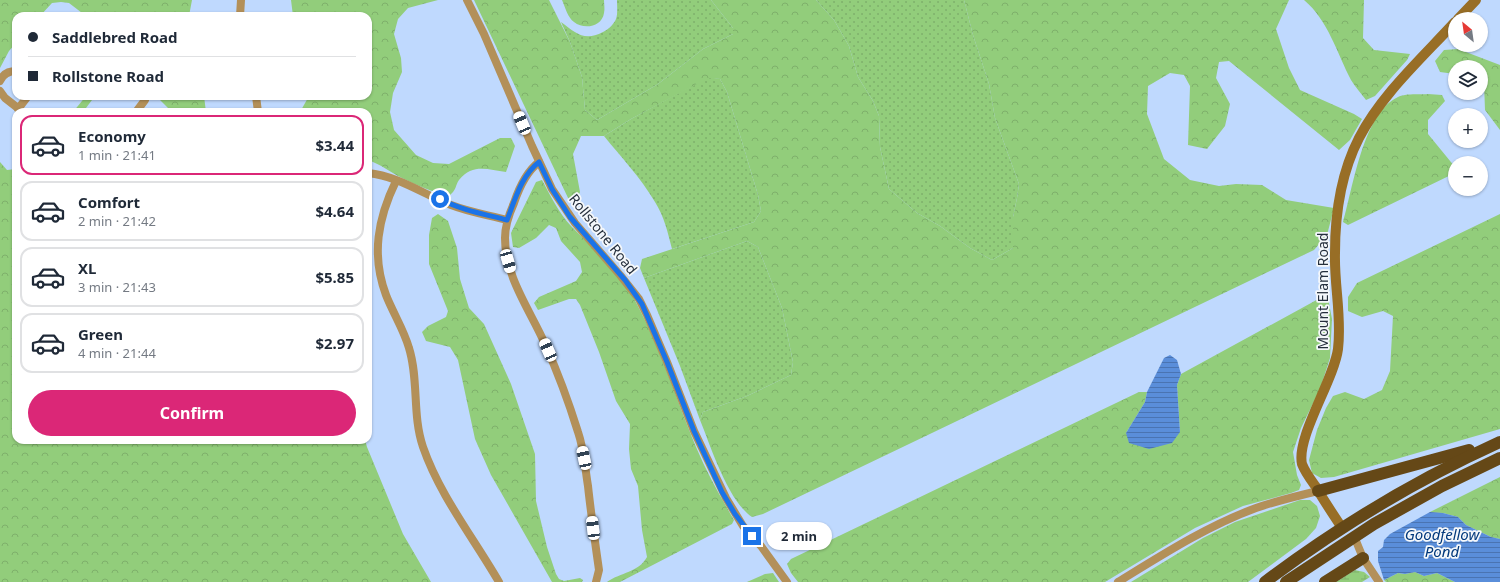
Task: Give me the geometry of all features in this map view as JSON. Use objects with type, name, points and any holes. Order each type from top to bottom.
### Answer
[{"type":"highway","points":[[1318,491],[1500,441]]},
{"type":"highway","points":[[1265,582],[1306,551],[1342,528],[1431,475],[1500,441]]},
{"type":"highway","points":[[1286,582],[1374,524],[1442,486],[1500,458]]},
{"type":"highway","points":[[1325,582],[1363,558]]},
{"type":"main road","points":[[1465,12],[1476,0]]},
{"type":"main road","name":"Mount Elam Road","points":[[1342,528],[1302,464],[1302,450],[1305,438],[1331,374],[1338,350],[1339,325],[1335,254],[1341,193],[1347,166],[1358,139],[1380,106],[1448,30]]},
{"type":"street","points":[[240,12],[241,0]]},
{"type":"street","name":"Rollstone Road","points":[[468,0],[552,189],[570,217],[625,280],[639,299],[667,362],[694,431],[726,498],[743,526],[761,546],[787,582]]},
{"type":"street","points":[[0,82],[3,76],[12,72]]},
{"type":"street","points":[[0,91],[5,98],[18,108]]},
{"type":"street","points":[[139,108],[145,100]]},
{"type":"street","points":[[539,162],[526,176],[507,220],[505,237],[508,261],[513,278],[548,350],[579,434],[584,458],[599,570],[596,582]]},
{"type":"street","points":[[372,174],[384,176],[409,185],[450,204],[507,220]]},
{"type":"street","points":[[396,181],[388,198],[380,225],[378,244],[379,259],[381,277],[386,294],[409,348],[414,370],[419,430],[423,447],[446,496],[499,582]]},
{"type":"street","points":[[1118,582],[1194,536],[1234,517],[1276,502],[1318,491]]},
{"type":"street","points":[[1354,536],[1363,558],[1379,582]]},
{"type":"green space","points":[[0,0],[192,0],[190,12],[81,12],[69,3],[61,2],[52,3],[44,12],[12,12],[12,48],[0,68]]},
{"type":"green space","points":[[291,0],[438,0],[408,8],[398,19],[394,34],[401,58],[402,72],[393,93],[390,112],[394,130],[416,155],[433,163],[449,164],[500,138],[511,138],[515,146],[506,172],[487,169],[475,169],[470,171],[459,180],[452,194],[449,196],[413,183],[372,162],[372,108],[302,108],[307,100],[372,100],[372,12],[292,12]]},
{"type":"green space","points":[[474,0],[549,0],[570,42],[582,77],[585,110],[597,120],[658,84],[703,49],[733,34],[733,28],[711,0],[816,0],[834,20],[849,46],[858,77],[873,101],[879,116],[880,147],[889,189],[917,213],[940,226],[970,248],[992,260],[1013,248],[1013,217],[1019,184],[995,118],[989,84],[973,35],[964,0],[1289,0],[1276,29],[1289,68],[1300,90],[1362,119],[1350,140],[1339,150],[1229,61],[1219,62],[1216,78],[1230,104],[1225,126],[1207,149],[1188,145],[1190,86],[1184,75],[1170,73],[1148,86],[1147,114],[1164,159],[1190,180],[1219,186],[1236,184],[1262,185],[1286,200],[1334,208],[1327,235],[1314,250],[763,514],[752,517],[735,499],[721,473],[700,420],[703,412],[747,396],[791,375],[793,362],[782,308],[758,247],[747,241],[644,278],[640,268],[642,259],[754,222],[761,211],[758,195],[727,92],[720,79],[708,78],[631,119],[604,136],[581,136],[573,154],[580,192],[575,204],[569,200]]},
{"type":"green space","points":[[562,0],[604,0],[603,18],[592,26],[583,26],[578,24],[570,18]]},
{"type":"green space","points":[[617,0],[711,0],[733,28],[733,34],[703,49],[658,84],[597,120],[585,110],[582,77],[570,42],[561,22],[580,35],[596,35],[607,30],[615,21],[617,15]]},
{"type":"green space","points":[[816,0],[964,0],[973,35],[989,84],[995,118],[1019,184],[1013,217],[1013,248],[992,260],[970,248],[940,226],[917,213],[889,189],[880,147],[879,116],[873,101],[858,77],[849,46],[834,20]]},
{"type":"green space","points":[[1304,0],[1364,0],[1363,38],[1374,50],[1410,54],[1407,60],[1375,96],[1366,100],[1354,85],[1326,27],[1320,17]]},
{"type":"green space","points":[[1444,50],[1448,50],[1448,52],[1466,52],[1487,60],[1448,60],[1448,73],[1440,72],[1435,61]]},
{"type":"green space","points":[[1488,60],[1500,65],[1500,130],[1488,114],[1488,108],[1485,108],[1485,100],[1488,100]]},
{"type":"green space","points":[[708,77],[720,79],[727,92],[758,195],[761,211],[754,222],[672,249],[663,219],[655,202],[637,176],[604,136],[631,119]]},
{"type":"green space","points":[[1409,95],[1442,95],[1445,101],[1428,120],[1428,134],[1448,158],[1448,176],[1348,225],[1343,222],[1361,153],[1368,135],[1376,118],[1386,106],[1398,97]]},
{"type":"green space","points":[[83,100],[92,100],[86,108],[76,108]]},
{"type":"green space","points":[[160,100],[204,100],[206,108],[168,108]]},
{"type":"green space","points":[[0,162],[7,170],[12,169],[12,444],[366,444],[403,534],[431,582],[0,582]]},
{"type":"green space","points":[[542,180],[555,204],[567,221],[620,276],[636,302],[664,364],[700,457],[734,520],[732,524],[620,582],[607,582],[639,566],[647,557],[642,530],[638,486],[631,469],[629,449],[630,424],[616,401],[599,352],[580,305],[576,299],[569,299],[538,310],[534,303],[539,297],[576,281],[582,272],[580,262],[561,241],[556,228],[549,225],[536,238],[519,248],[513,247],[511,233],[536,182]]},
{"type":"green space","points":[[438,214],[448,221],[457,248],[460,279],[469,308],[484,324],[511,384],[535,454],[536,501],[547,547],[556,574],[559,579],[564,581],[580,578],[583,580],[582,582],[552,582],[491,475],[475,439],[458,360],[450,347],[426,341],[422,332],[428,326],[446,317],[448,311],[429,264],[429,235],[432,218]]},
{"type":"green space","points":[[1500,214],[1500,429],[1334,477],[1321,478],[1312,473],[1309,460],[1317,430],[1326,408],[1333,396],[1345,392],[1364,399],[1382,390],[1390,371],[1393,316],[1383,311],[1362,317],[1348,311],[1348,297],[1357,283]]},
{"type":"green space","points":[[747,241],[758,247],[782,308],[793,362],[791,375],[747,396],[703,412],[700,420],[680,366],[644,278]]},
{"type":"green space","points":[[1322,297],[1328,298],[1332,319],[1330,358],[1320,389],[1301,428],[1293,452],[1297,475],[1301,485],[1299,490],[1243,506],[1195,528],[1105,582],[798,582],[791,573],[787,564],[791,559],[1139,392],[1147,392],[1145,402],[1126,433],[1180,432],[1177,385],[1181,374]]},
{"type":"green space","points":[[1500,477],[1500,539],[1491,537],[1466,525],[1458,517],[1443,513],[1430,512]]},
{"type":"green space","points":[[1300,500],[1310,500],[1317,506],[1320,516],[1316,528],[1306,539],[1248,582],[1131,582],[1203,538],[1235,522]]},
{"type":"green space","points":[[1355,570],[1364,572],[1370,577],[1362,582],[1336,582]]},
{"type":"green space","points":[[1415,572],[1424,576],[1437,573],[1455,582],[1386,582],[1384,580],[1398,573],[1405,574]]},
{"type":"green space","points":[[773,573],[779,582],[747,582],[765,574]]},
{"type":"water","points":[[1170,355],[1177,360],[1181,374],[1177,385],[1180,432],[1172,443],[1149,449],[1129,443],[1126,433],[1145,402],[1147,392],[1164,358]]},
{"type":"water","name":"Goodfellow Pond","points":[[1430,512],[1443,513],[1458,517],[1466,525],[1491,537],[1500,539],[1500,582],[1455,582],[1437,573],[1424,576],[1415,572],[1405,574],[1398,573],[1384,580],[1378,561],[1378,551],[1383,547],[1384,540],[1390,534]]},
{"type":"route","points":[[440,199],[450,204],[475,212],[507,220],[526,176],[539,162],[558,200],[570,217],[625,280],[642,304],[694,431],[722,492],[743,526],[752,536]]}]
